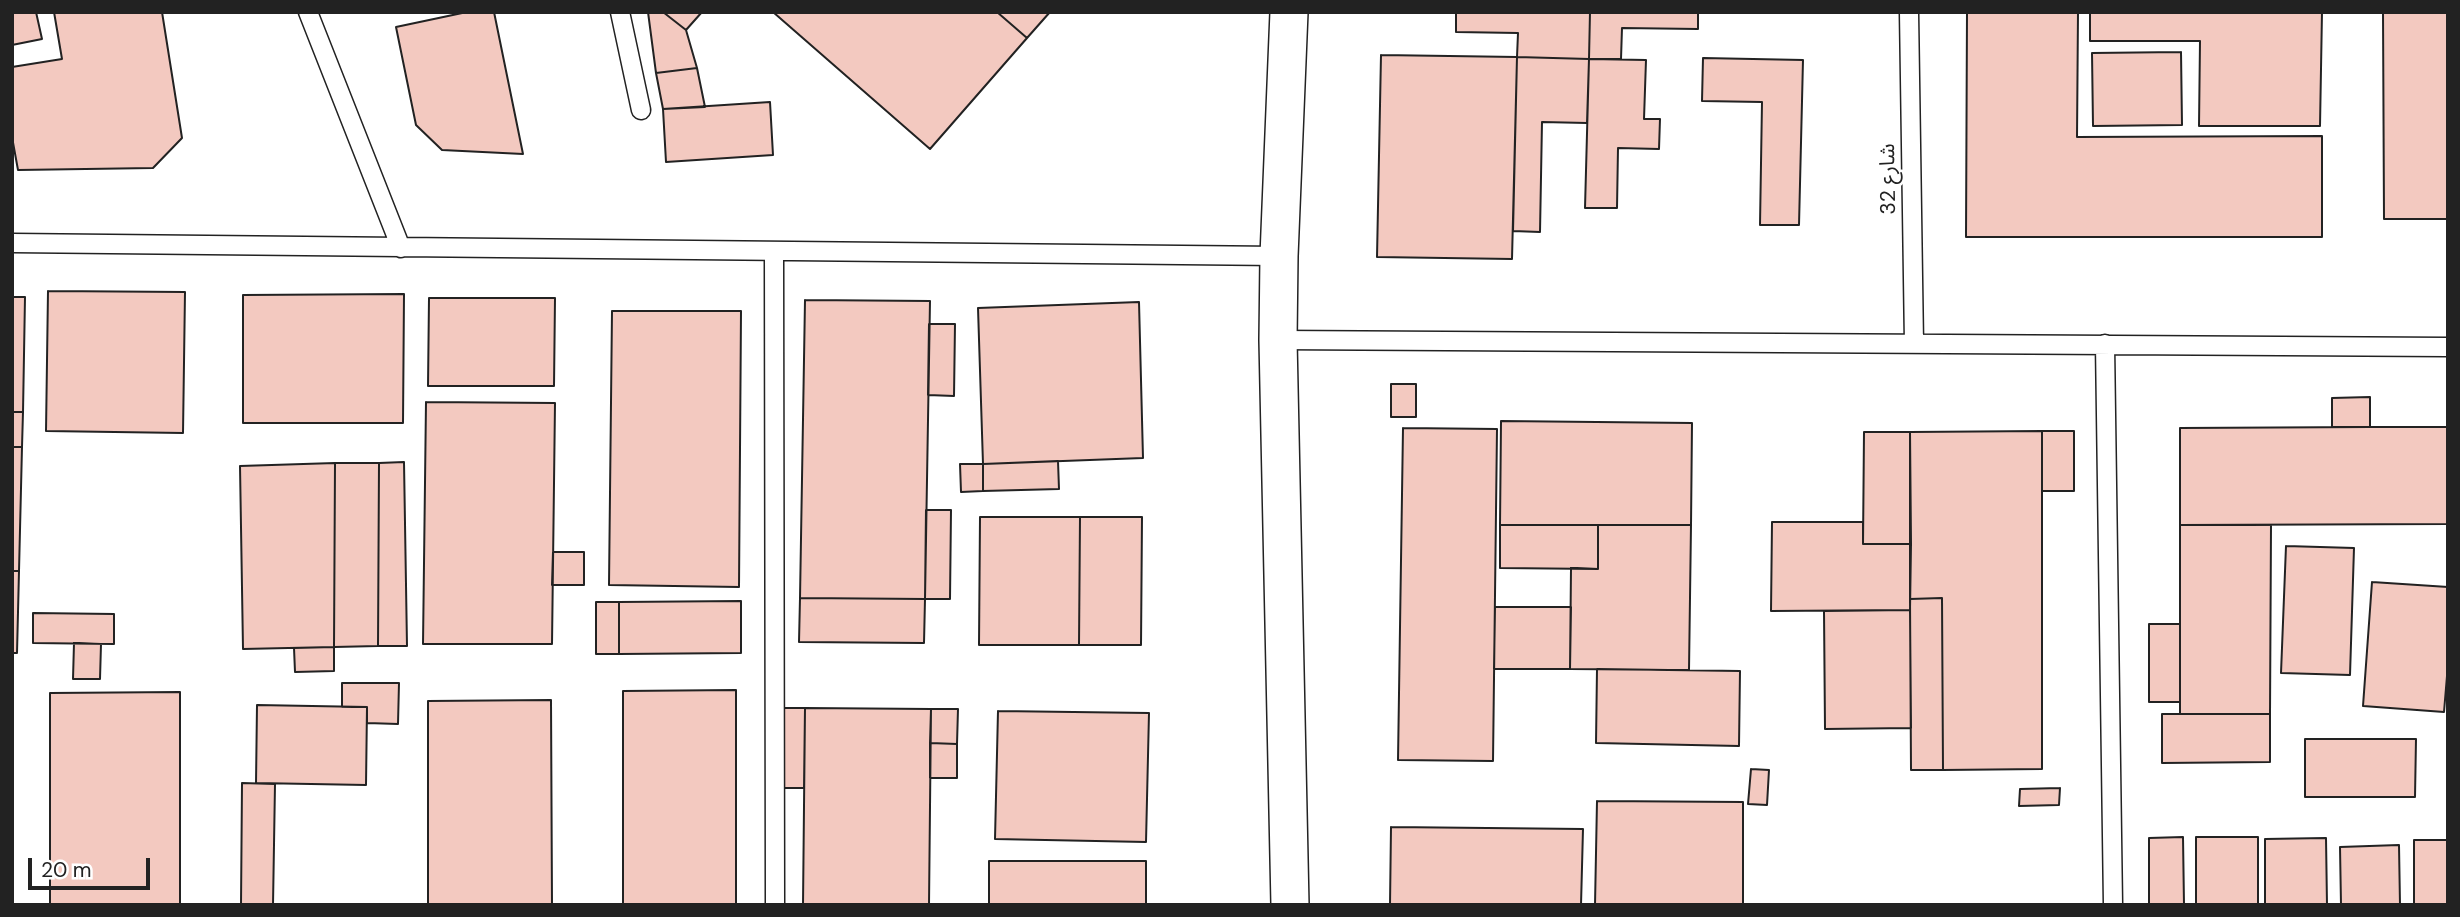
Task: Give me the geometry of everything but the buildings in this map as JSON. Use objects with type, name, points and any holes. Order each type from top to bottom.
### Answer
[{"type":"street","points":[[1289,12],[1278,340],[1290,905]]},
{"type":"lane","points":[[308,12],[401,248]]},
{"type":"lane","points":[[620,12],[641,110]]},
{"type":"lane","name":"شارع 32","points":[[1909,12],[1914,344]]},
{"type":"lane","points":[[12,243],[1279,256]]},
{"type":"lane","points":[[774,251],[775,905]]},
{"type":"lane","points":[[1278,340],[2448,347]]},
{"type":"lane","points":[[2105,344],[2113,905]]}]
